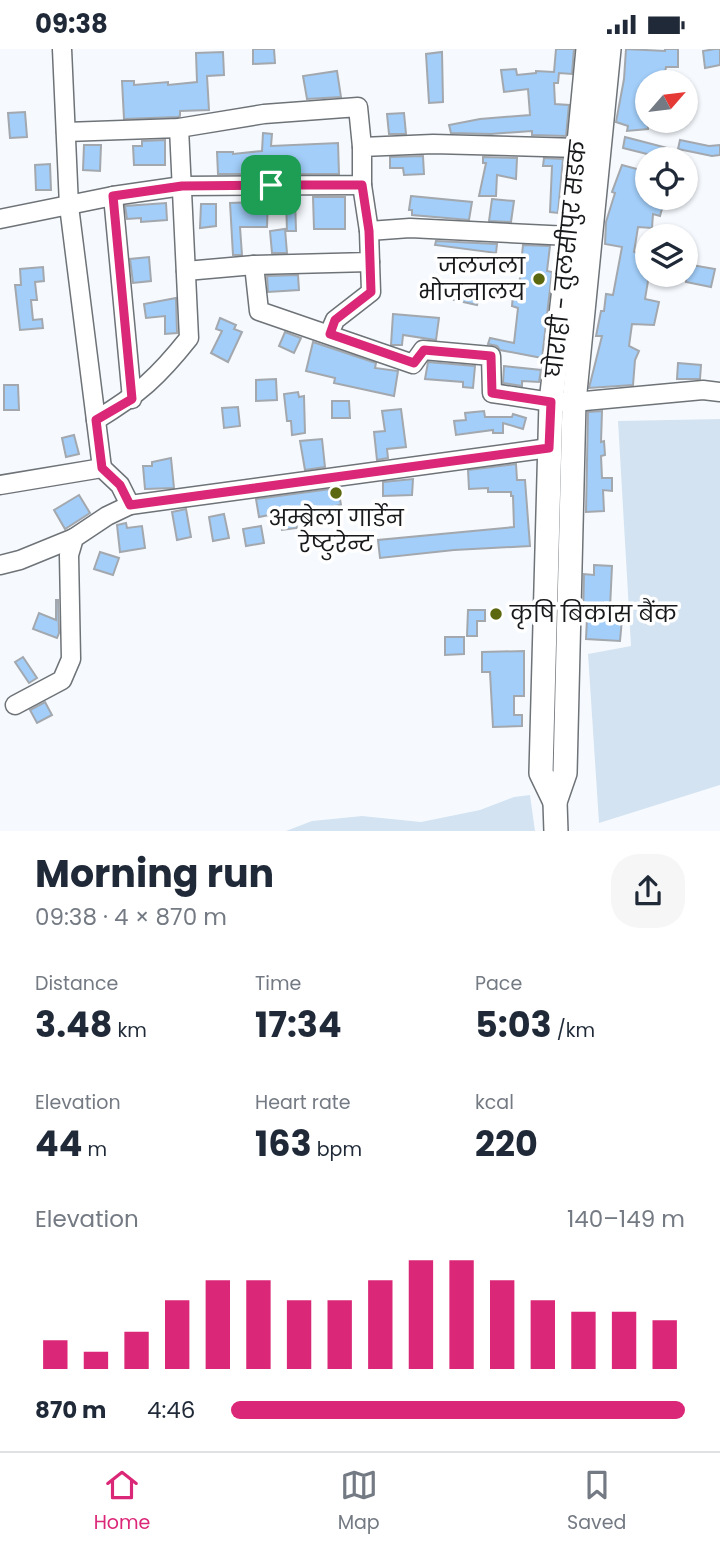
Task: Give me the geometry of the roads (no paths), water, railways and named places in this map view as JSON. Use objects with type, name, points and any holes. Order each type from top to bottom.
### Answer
[{"type":"main road","name":"घोराही - तुलसीपुर सडक","points":[[555,802],[541,773],[549,448],[551,402],[587,49]]},
{"type":"main road","name":"घोराही - तुलसीपुर सडक","points":[[556,831],[555,802],[565,773],[574,402],[609,49]]},
{"type":"street","points":[[62,49],[69,206],[102,468],[120,485],[130,505]]},
{"type":"street","points":[[66,132],[179,128],[264,114],[358,107],[362,185],[369,231],[371,292],[335,320],[330,334]]},
{"type":"street","points":[[96,420],[132,399],[163,372],[189,338],[179,128]]},
{"type":"street","points":[[362,147],[433,144],[579,148]]},
{"type":"street","points":[[0,219],[113,196],[182,186],[362,185]]},
{"type":"street","points":[[113,196],[132,399]]},
{"type":"street","points":[[369,231],[410,228],[570,236]]},
{"type":"street","points":[[186,271],[254,265],[370,262]]},
{"type":"street","points":[[254,265],[259,311],[414,363],[424,350],[491,356],[492,393],[551,402],[574,402],[703,390],[720,392]]},
{"type":"street","points":[[0,565],[20,560],[74,538],[107,516],[130,505],[549,448]]},
{"type":"street","points":[[0,485],[102,468]]},
{"type":"street","points":[[15,705],[62,680],[71,659],[69,555],[74,538]]},
{"type":"place","name":"जलजला भोजनालय","points":[[539,279]]},
{"type":"place","name":"अम्ब्रेला गार्डेन रेष्टुरेन्ट","points":[[336,493]]},
{"type":"place","name":"कृषि बिकास बैंक","points":[[496,614]]}]
